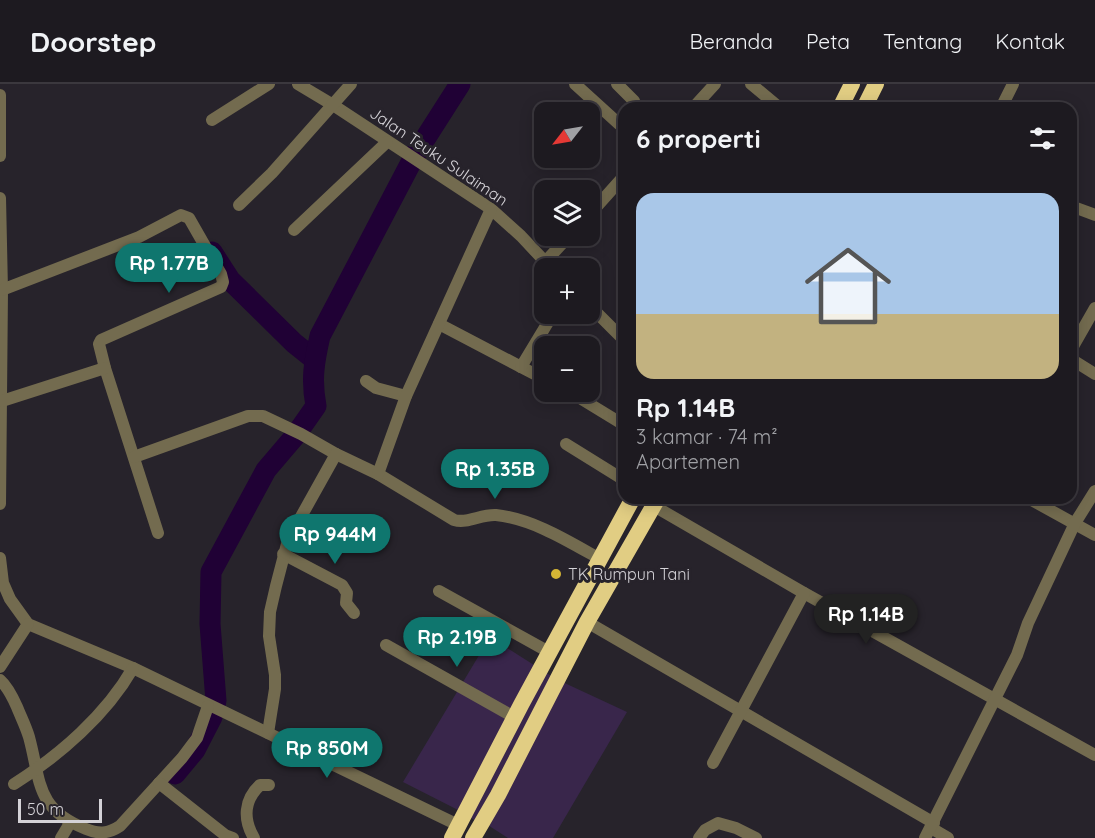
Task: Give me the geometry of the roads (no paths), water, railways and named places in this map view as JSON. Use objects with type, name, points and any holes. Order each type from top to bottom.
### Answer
[{"type":"highway","points":[[843,102],[852,84]]},
{"type":"highway","points":[[867,102],[876,84]]},
{"type":"highway","points":[[455,831],[630,504]]},
{"type":"highway","points":[[476,837],[588,622],[655,504]]},
{"type":"highway","points":[[518,710],[541,713]]},
{"type":"street","points":[[212,120],[269,84]]},
{"type":"street","name":"Jalan Teuku Sulaiman","points":[[298,84],[491,209],[541,258]]},
{"type":"street","points":[[239,205],[272,173],[351,84]]},
{"type":"street","points":[[575,84],[618,123]]},
{"type":"street","points":[[616,84],[634,102]]},
{"type":"street","points":[[698,102],[715,84]]},
{"type":"street","points":[[751,84],[773,102]]},
{"type":"street","points":[[1003,102],[1013,84]]},
{"type":"street","points":[[0,95],[0,156]]},
{"type":"street","points":[[294,230],[387,142]]},
{"type":"street","points":[[600,203],[618,183]]},
{"type":"street","points":[[0,198],[2,290],[0,504]]},
{"type":"street","points":[[1077,208],[1095,215]]},
{"type":"street","points":[[378,474],[406,396],[491,209]]},
{"type":"street","points":[[2,290],[140,237],[181,215],[187,216],[221,274],[223,285],[219,289],[101,340],[99,344],[158,533]]},
{"type":"street","points":[[1077,340],[1095,308]]},
{"type":"street","points":[[600,316],[618,334]]},
{"type":"street","points":[[439,324],[534,374]]},
{"type":"street","points":[[521,367],[547,324]]},
{"type":"street","points":[[1077,362],[1095,374]]},
{"type":"street","points":[[2,401],[105,368]]},
{"type":"street","points":[[366,381],[376,388],[406,396]]},
{"type":"street","points":[[586,402],[618,421]]},
{"type":"street","points":[[134,457],[254,415],[263,416],[378,474],[454,520],[465,521],[494,515],[519,519],[600,559]]},
{"type":"street","points":[[566,444],[618,476]]},
{"type":"street","points":[[268,733],[275,689],[269,636],[270,612],[283,554],[296,524],[336,454]]},
{"type":"street","points":[[930,830],[1017,655],[1029,623],[1076,523],[1095,491]]},
{"type":"street","points":[[659,504],[804,593],[1095,755]]},
{"type":"street","points":[[1040,504],[1095,535]]},
{"type":"street","points":[[283,554],[342,585],[347,592],[346,603],[354,613]]},
{"type":"street","points":[[0,558],[3,583],[10,600],[28,624],[133,668],[268,733],[455,831]]},
{"type":"street","points":[[439,591],[549,652]]},
{"type":"street","points":[[713,763],[804,593]]},
{"type":"street","points":[[588,622],[741,710],[874,790],[930,830],[948,838]]},
{"type":"street","points":[[0,667],[28,624]]},
{"type":"street","points":[[386,645],[518,710]]},
{"type":"street","points":[[14,784],[35,771],[80,735],[126,680],[133,668]]},
{"type":"street","points":[[0,680],[13,696],[23,720],[41,792],[70,823],[95,833],[115,830],[163,786],[196,738],[208,705]]},
{"type":"street","points":[[254,838],[246,818],[247,805],[252,793],[260,785],[269,785]]},
{"type":"street","points":[[163,786],[225,835],[233,838]]},
{"type":"street","points":[[61,838],[70,823]]},
{"type":"street","points":[[699,838],[705,830],[718,823],[726,824],[756,838]]},
{"type":"waterway","points":[[216,701],[210,624],[211,572],[266,470],[295,436],[316,406],[314,371],[320,336],[416,153],[460,84]]},
{"type":"waterway","points":[[212,252],[230,280],[294,343],[314,359]]},
{"type":"waterway","points":[[175,774],[195,750],[212,717]]},
{"type":"place","name":"TK Rumpun Tani","points":[[556,574]]}]
